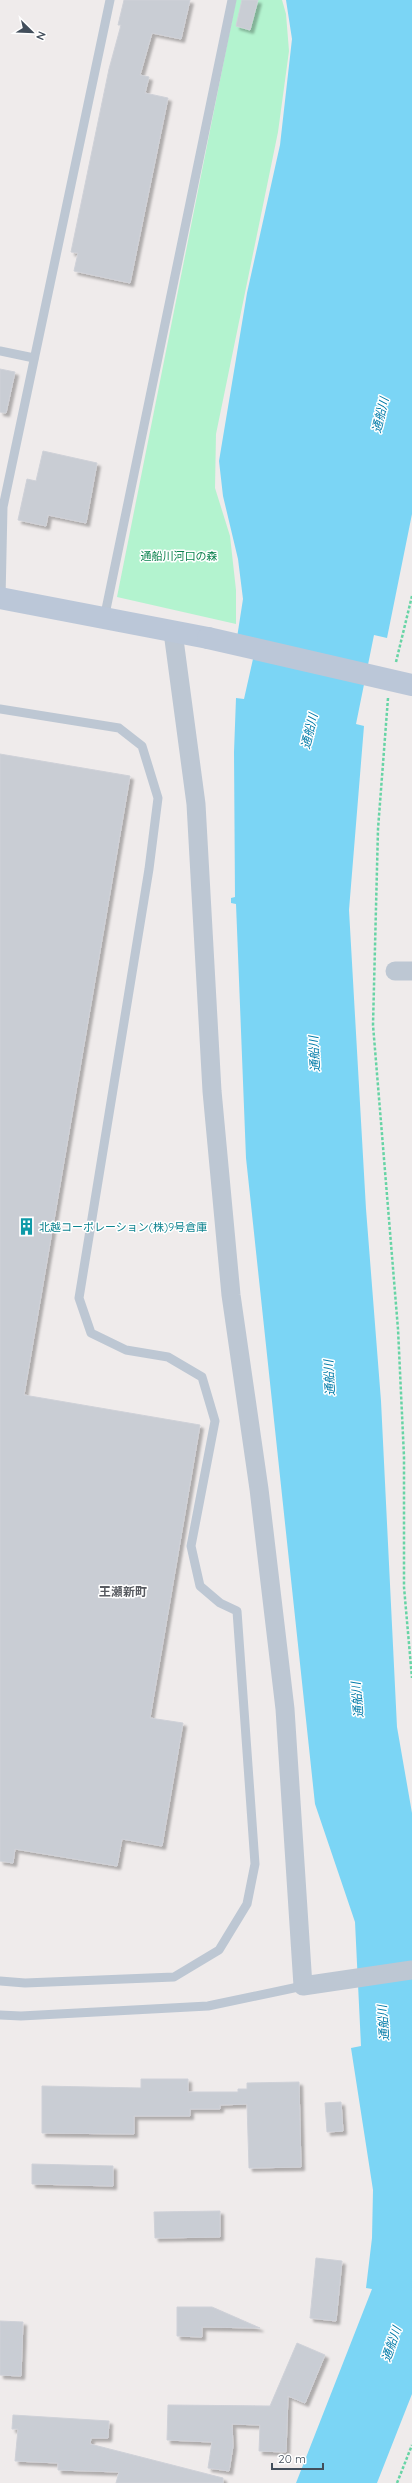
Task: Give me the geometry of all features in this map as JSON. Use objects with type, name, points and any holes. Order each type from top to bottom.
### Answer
[{"type":"street","points":[[1,599],[208,638],[412,685]]},
{"type":"street","points":[[173,632],[196,804],[212,1091],[227,1257],[259,1489],[284,1709],[303,1986],[412,1970]]},
{"type":"lane","points":[[1,599],[2,506],[110,0]]},
{"type":"lane","points":[[104,619],[232,0]]},
{"type":"lane","points":[[0,351],[34,358]]},
{"type":"lane","points":[[0,709],[119,728],[142,746],[158,798],[149,869],[79,1298],[91,1333],[126,1350],[168,1357],[202,1376],[215,1421],[191,1546],[200,1586],[220,1603],[237,1611],[255,1864],[247,1904],[219,1950],[174,1977],[25,1983],[0,1981]]},
{"type":"lane","points":[[0,2015],[21,2016],[208,2006],[303,1986]]},
{"type":"path","points":[[395,669],[412,596]]},
{"type":"path","points":[[388,696],[378,828],[373,1024],[398,1329],[404,1457],[404,1587],[412,1678]]},
{"type":"path","points":[[397,2483],[412,2445]]},
{"type":"green space","name":"通船川河口の森","points":[[236,0],[282,0],[286,14],[289,51],[278,132],[216,434],[215,488],[230,536],[236,590],[236,624],[117,597]]},
{"type":"water","name":"通船川","points":[[286,0],[412,0],[412,514],[387,638],[374,635],[356,724],[364,726],[349,910],[366,1209],[381,1401],[397,1727],[412,1813],[412,2394],[377,2483],[296,2483],[372,2289],[366,2288],[372,2238],[373,2190],[351,2048],[361,2046],[355,1922],[315,1804],[246,1158],[236,904],[231,903],[231,898],[235,897],[234,752],[236,698],[244,699],[255,650],[236,644],[243,599],[238,559],[223,496],[219,461],[247,293],[280,145],[292,39]]},
{"type":"building","points":[[124,0],[190,0],[181,39],[152,33],[140,75],[149,77],[145,93],[168,98],[130,283],[74,271],[78,253],[71,252],[109,69],[121,25],[118,25]]},
{"type":"building","points":[[242,0],[258,0],[250,30],[236,26]]},
{"type":"building","points":[[0,369],[15,372],[6,413],[0,412]]},
{"type":"building","points":[[43,451],[97,463],[86,523],[48,515],[46,526],[18,520],[27,479],[36,481]]},
{"type":"building","name":"北越コーポレーション(株)9号倉庫","points":[[0,754],[130,776],[24,1395],[200,1425],[150,1718],[183,1723],[162,1846],[122,1839],[117,1866],[15,1849],[13,1863],[0,1861]]},
{"type":"building","points":[[141,2079],[188,2079],[188,2092],[238,2092],[238,2089],[247,2089],[247,2083],[299,2082],[301,2167],[249,2168],[247,2104],[220,2105],[220,2109],[190,2109],[190,2116],[134,2116],[134,2134],[42,2133],[42,2086],[141,2088]]},
{"type":"building","points":[[341,2102],[343,2131],[327,2132],[325,2103]]},
{"type":"building","points":[[32,2164],[113,2166],[113,2186],[32,2184]]},
{"type":"building","points":[[220,2211],[220,2237],[155,2238],[154,2212]]},
{"type":"building","points":[[316,2258],[342,2261],[336,2321],[310,2318]]},
{"type":"building","points":[[177,2307],[212,2307],[260,2328],[202,2327],[202,2337],[177,2336]]},
{"type":"building","points":[[0,2321],[23,2322],[21,2376],[0,2375]]},
{"type":"building","points":[[297,2343],[325,2355],[305,2403],[288,2396],[286,2452],[259,2451],[260,2425],[232,2424],[233,2446],[229,2471],[208,2468],[212,2442],[167,2440],[168,2405],[270,2406]]},
{"type":"building","points":[[13,2415],[109,2421],[108,2438],[91,2438],[90,2444],[223,2478],[223,2483],[116,2483],[119,2472],[58,2470],[58,2463],[15,2461],[18,2429],[12,2429]]},
{"type":"place","name":"北越コーポレーション(株)9号倉庫","points":[[26,1227]]},
{"type":"district","name":"王瀬新町","points":[[123,1591]]}]
